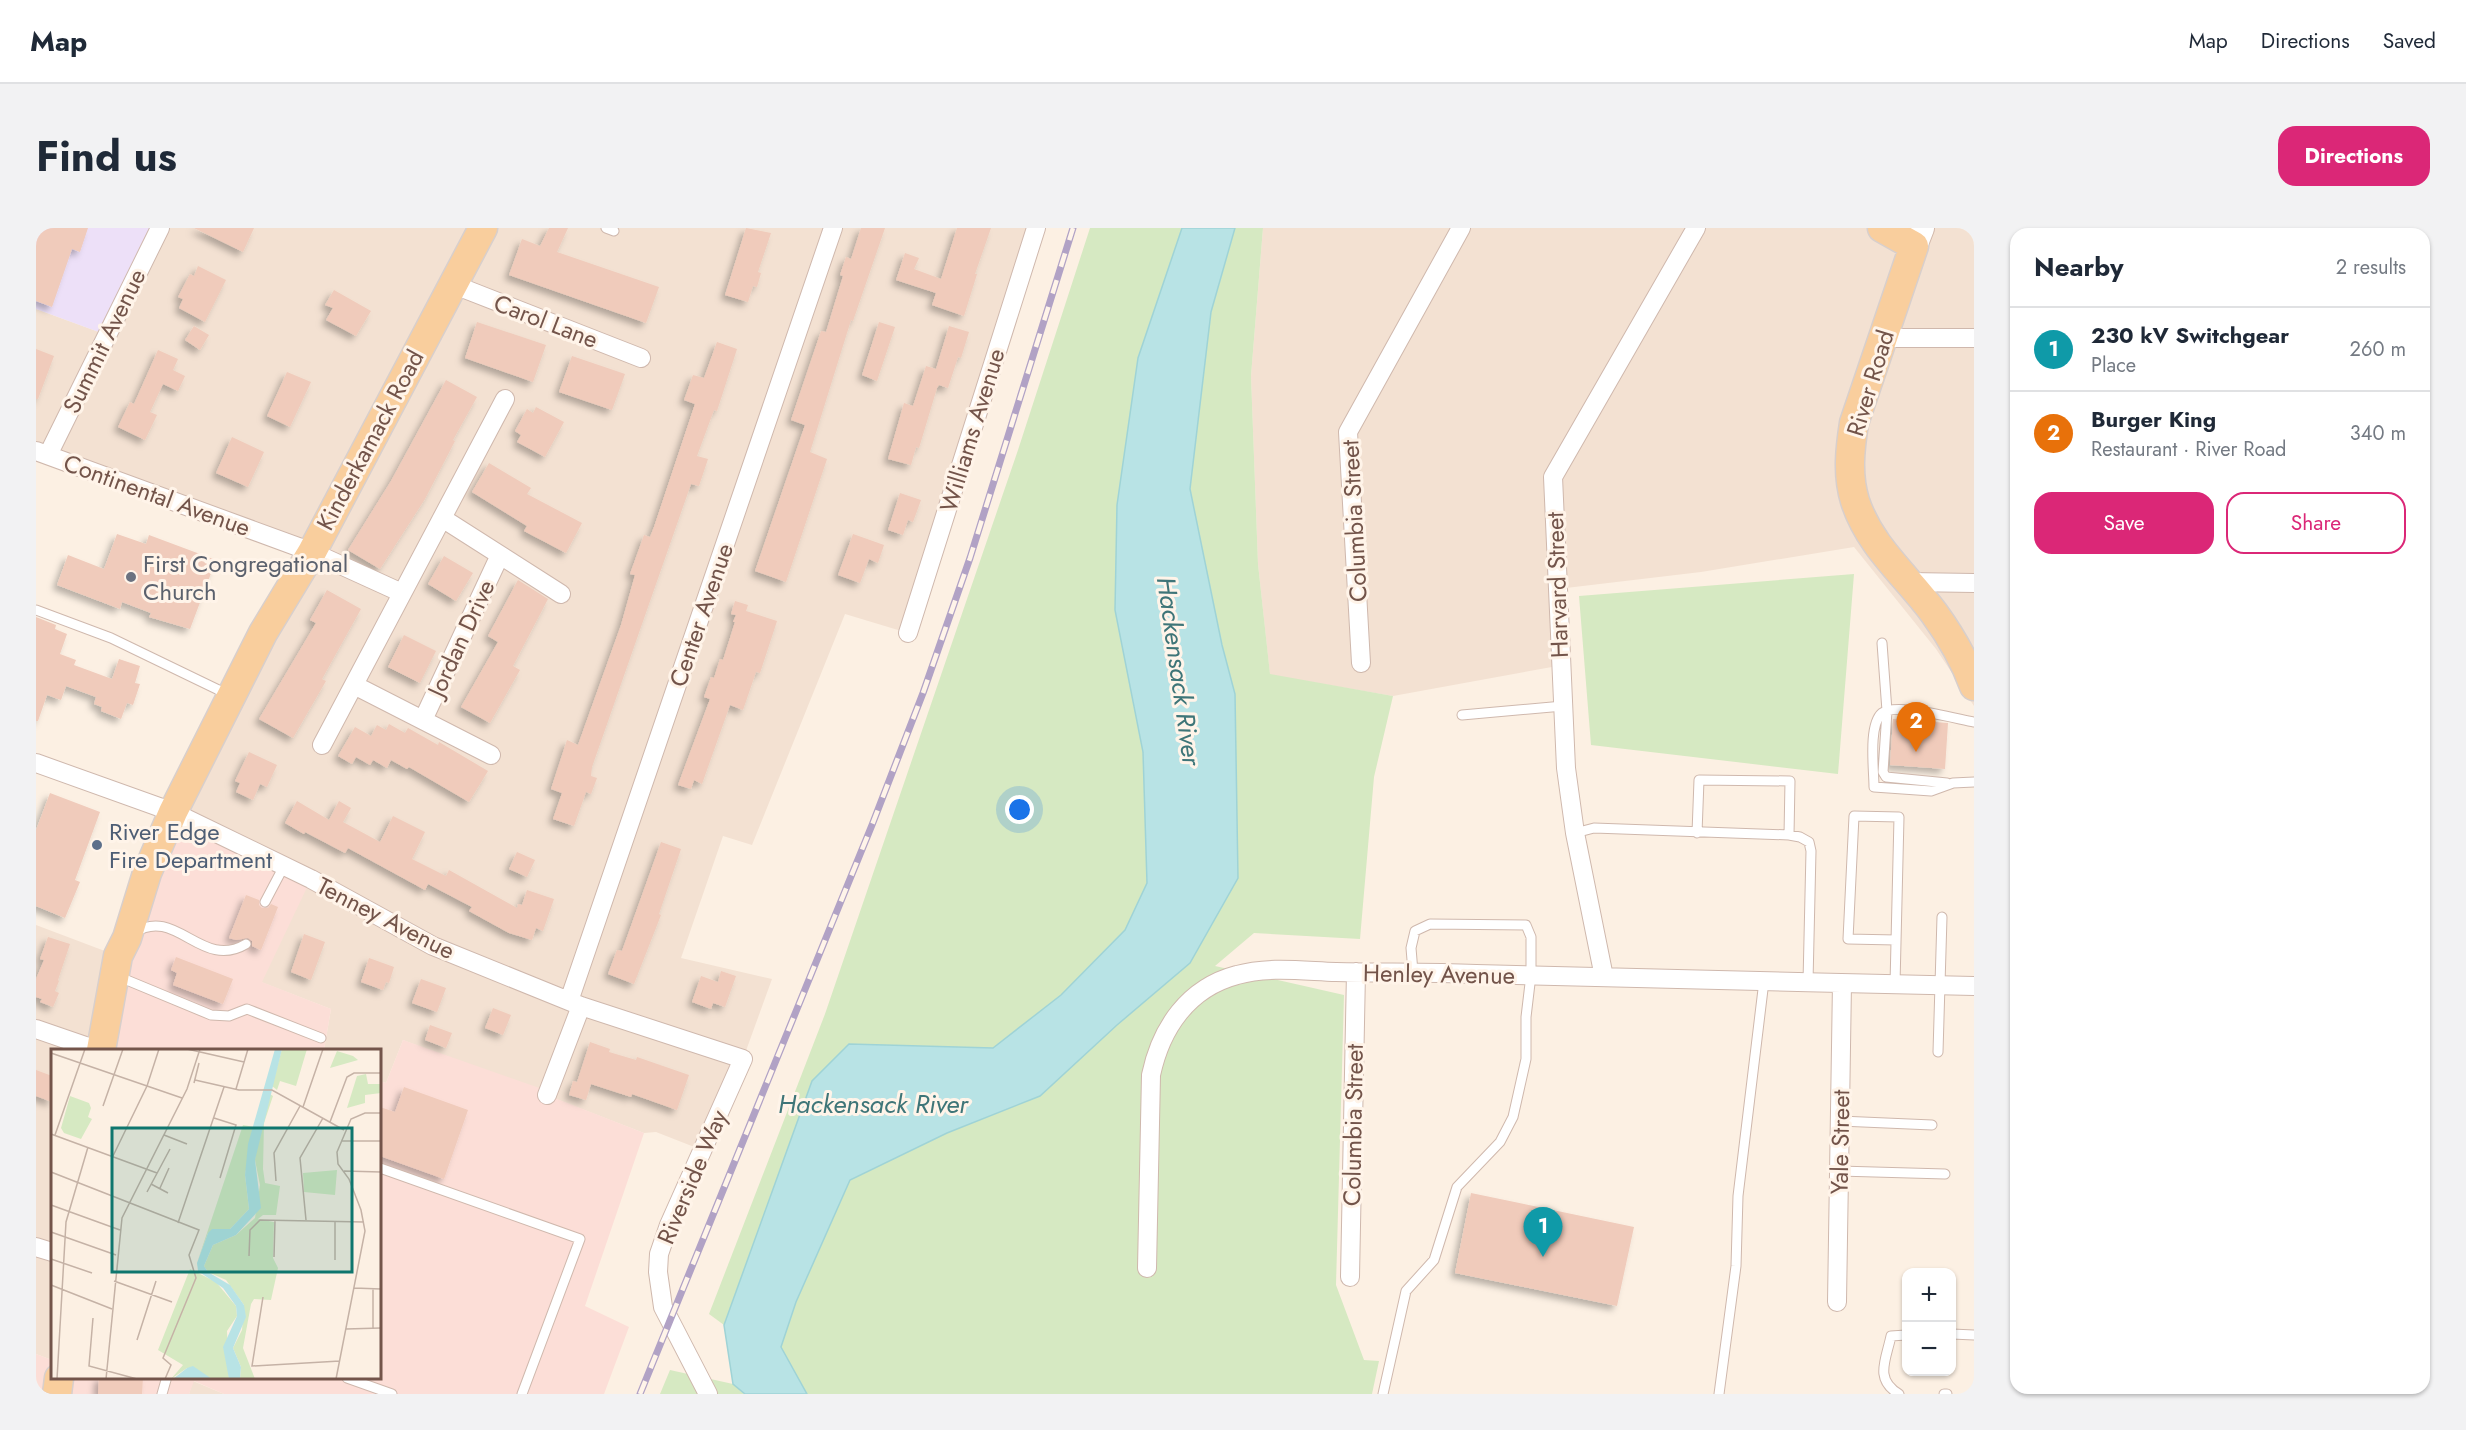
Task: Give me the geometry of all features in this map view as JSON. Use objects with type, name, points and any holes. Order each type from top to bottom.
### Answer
[{"type":"main road","name":"Kinderkamack Road","points":[[101,1049],[118,956],[127,938],[147,873],[173,812],[263,633],[312,552],[483,228]]},
{"type":"main road","points":[[1882,228],[1918,237]]},
{"type":"main road","name":"River Road","points":[[1918,237],[1854,423],[1850,449],[1850,472],[1855,499],[1864,524],[1877,547],[1935,614],[1954,644],[1974,686]]},
{"type":"main road","points":[[57,1394],[59,1379]]},
{"type":"street","name":"Summit Avenue","points":[[42,453],[160,228]]},
{"type":"street","name":"Center Avenue","points":[[547,1095],[575,1003],[833,228]]},
{"type":"street","name":"Williams Avenue","points":[[908,633],[1036,228]]},
{"type":"street","name":"Columbia Street","points":[[1361,663],[1348,432],[1461,228]]},
{"type":"street","name":"Harvard Street","points":[[1604,977],[1575,833],[1566,768],[1552,477],[1696,228]]},
{"type":"street","name":"Carol Lane","points":[[452,284],[641,358]]},
{"type":"street","points":[[1883,338],[1974,338]]},
{"type":"street","points":[[322,745],[505,399]]},
{"type":"street","name":"Continental Avenue","points":[[42,453],[312,552]]},
{"type":"street","name":"Jordan Drive","points":[[442,518],[499,557],[561,594]]},
{"type":"street","points":[[312,552],[402,592]]},
{"type":"street","name":"Jordan Drive","points":[[423,720],[499,557]]},
{"type":"street","points":[[1909,582],[1974,583]]},
{"type":"street","name":"Jordan Drive","points":[[354,685],[491,755]]},
{"type":"street","name":"Tenney Avenue","points":[[36,763],[173,812],[284,866],[433,946],[575,1003],[743,1059]]},
{"type":"street","name":"Henley Avenue","points":[[1147,1268],[1151,1075],[1155,1053],[1172,1020],[1196,995],[1215,983],[1236,975],[1269,970],[1413,972],[1974,986]]},
{"type":"street","name":"Columbia Street","points":[[1350,1277],[1356,972]]},
{"type":"street","name":"Yale Street","points":[[1838,1302],[1842,983]]},
{"type":"street","points":[[36,1029],[94,1049]]},
{"type":"street","name":"Riverside Way","points":[[708,1394],[663,1308],[658,1272],[659,1254],[669,1225],[743,1059]]},
{"type":"street","points":[[36,1247],[51,1252]]},
{"type":"lane","points":[[36,609],[111,638],[231,696]]},
{"type":"lane","points":[[1881,643],[1887,711],[1883,771],[1886,777],[1953,783],[1974,782]]},
{"type":"lane","points":[[1462,715],[1563,706]]},
{"type":"lane","points":[[1953,783],[1931,791],[1874,787],[1873,744],[1876,722],[1881,714],[1887,711],[1917,711],[1974,722]]},
{"type":"lane","points":[[1697,832],[1699,780],[1790,781],[1789,835]]},
{"type":"lane","points":[[1894,984],[1896,940],[1899,817],[1854,816],[1848,939],[1896,940]]},
{"type":"lane","points":[[1575,833],[1594,828],[1789,835],[1809,842],[1811,851],[1809,982]]},
{"type":"lane","points":[[265,902],[284,866]]},
{"type":"lane","points":[[1938,1052],[1942,917]]},
{"type":"lane","points":[[1383,1394],[1407,1292],[1434,1260],[1457,1187],[1500,1142],[1513,1117],[1526,1059],[1531,938],[1526,925],[1430,924],[1415,931],[1411,948],[1413,972]]},
{"type":"lane","points":[[127,938],[138,931],[168,927],[214,950],[232,950],[246,944]]},
{"type":"lane","points":[[115,975],[212,1015],[230,1016],[247,1009],[321,1038]]},
{"type":"lane","points":[[1719,1394],[1736,1266],[1738,1196],[1764,981]]},
{"type":"lane","points":[[1840,1121],[1932,1125]]},
{"type":"lane","points":[[381,1168],[580,1239],[522,1394]]},
{"type":"lane","points":[[1839,1172],[1945,1174]]},
{"type":"lane","points":[[1956,1334],[1974,1335]]},
{"type":"lane","points":[[1899,1394],[1888,1387],[1883,1374],[1891,1336],[1902,1335]]},
{"type":"lane","points":[[352,1379],[392,1394]]},
{"type":"lane","points":[[162,1394],[166,1380]]},
{"type":"shaded area","points":[[36,228],[160,228],[107,335],[36,309]]},
{"type":"shaded area","points":[[160,228],[1036,228],[908,633],[845,614],[752,845],[723,836],[681,958],[772,979],[743,1059],[702,1150],[656,1132],[644,1133],[403,1040],[386,1083],[381,1081],[381,1049],[324,1049],[331,1009],[261,982],[173,812],[312,552],[36,451],[36,309],[107,335]]},
{"type":"shaded area","points":[[1263,228],[1974,228],[1974,706],[1936,649],[1854,547],[1701,572],[1549,590],[1563,665],[1393,696],[1270,675],[1258,564],[1251,376]]},
{"type":"shaded area","points":[[173,812],[311,879],[262,982],[331,1009],[324,1049],[101,1049]]},
{"type":"shaded area","points":[[36,925],[118,956],[101,1049],[51,1049],[51,1360],[36,1354]]},
{"type":"shaded area","points":[[403,1040],[548,1091],[547,1095],[644,1133],[585,1306],[629,1327],[604,1394],[224,1394],[194,1381],[189,1394],[36,1394],[36,1354],[51,1360],[51,1379],[381,1379],[381,1081],[386,1083]]},
{"type":"shaded area","points":[[193,1381],[224,1394],[189,1394]]},
{"type":"green space","points":[[1090,228],[1182,228],[1138,358],[1115,610],[1143,752],[1147,883],[1125,930],[1061,995],[993,1049],[927,1046],[784,1160],[724,1325],[709,1314],[825,1014],[1018,450]]},
{"type":"green space","points":[[1235,228],[1263,228],[1251,376],[1258,564],[1270,674],[1393,696],[1374,777],[1360,939],[1254,933],[1215,966],[1344,995],[1336,1285],[1364,1360],[1379,1361],[1372,1394],[807,1394],[780,1348],[796,1302],[850,1180],[947,1133],[1040,1096],[1117,1025],[1190,963],[1235,694],[1222,645],[1190,489],[1211,312]]},
{"type":"green space","points":[[1854,574],[1838,774],[1591,745],[1579,596]]},
{"type":"green space","points":[[670,1370],[733,1384],[745,1394],[660,1394]]},
{"type":"water","name":"Hackensack River","points":[[1182,228],[1235,228],[1211,312],[1190,489],[1222,645],[1235,694],[1238,878],[1190,963],[1117,1025],[1040,1096],[947,1133],[850,1180],[796,1302],[781,1347],[807,1394],[745,1394],[733,1384],[724,1325],[812,1081],[849,1044],[993,1048],[1061,995],[1125,930],[1147,883],[1143,752],[1115,610],[1117,505],[1138,358]]},
{"type":"building","points":[[36,228],[88,228],[80,252],[72,249],[52,307],[36,301]]},
{"type":"building","points":[[194,228],[254,228],[243,252]]},
{"type":"building","points":[[549,228],[568,228],[557,252],[659,287],[646,323],[509,275],[522,239],[540,246]]},
{"type":"building","points":[[746,228],[771,233],[758,272],[761,273],[757,287],[753,286],[748,302],[725,295]]},
{"type":"building","points":[[861,228],[885,228],[853,321],[851,320],[810,452],[827,459],[786,582],[755,571],[805,425],[791,420],[821,331],[826,332],[843,276],[840,275],[846,257],[851,259]]},
{"type":"building","points":[[957,228],[991,228],[975,274],[977,274],[964,316],[932,305],[936,293],[896,280],[905,253],[919,258],[914,269],[941,279]]},
{"type":"building","points":[[198,266],[226,280],[205,322],[179,308],[183,299],[178,297],[190,274],[194,276]]},
{"type":"building","points":[[334,290],[371,311],[356,336],[326,320],[333,308],[325,305]]},
{"type":"building","points":[[477,322],[546,345],[533,382],[465,358]]},
{"type":"building","points":[[879,322],[895,327],[877,381],[862,375]]},
{"type":"building","points":[[194,326],[209,335],[200,350],[185,340]]},
{"type":"building","points":[[949,326],[969,332],[948,388],[939,385],[937,388],[919,448],[916,447],[911,465],[888,459],[904,403],[913,406],[926,366],[936,369]]},
{"type":"building","points":[[717,342],[737,349],[717,411],[714,410],[697,456],[708,459],[699,486],[691,484],[592,767],[591,776],[597,778],[591,794],[586,792],[574,826],[553,819],[562,793],[551,789],[567,740],[578,745],[621,625],[635,575],[630,574],[644,535],[650,537],[654,527],[695,404],[684,400],[693,375],[704,378]]},
{"type":"building","points":[[36,349],[54,356],[38,399],[36,399]]},
{"type":"building","points":[[158,350],[178,359],[173,370],[185,376],[178,391],[163,384],[150,412],[157,415],[145,440],[118,427],[130,402],[134,404]]},
{"type":"building","points":[[572,356],[625,374],[612,410],[559,392]]},
{"type":"building","points":[[287,372],[311,382],[290,427],[267,416]]},
{"type":"building","points":[[446,380],[477,397],[453,440],[455,441],[425,499],[380,569],[348,550],[391,481]]},
{"type":"building","points":[[536,407],[564,422],[545,457],[517,442],[521,435],[515,431],[527,409],[533,413]]},
{"type":"building","points":[[232,437],[264,452],[248,487],[216,473]]},
{"type":"building","points":[[489,463],[531,488],[527,494],[582,523],[566,553],[524,531],[527,526],[472,492]]},
{"type":"building","points":[[900,493],[921,500],[913,522],[908,520],[903,535],[888,530]]},
{"type":"building","points":[[117,534],[146,544],[149,535],[216,560],[190,629],[149,617],[151,613],[122,602],[120,609],[57,585],[68,555],[104,569]]},
{"type":"building","points":[[853,534],[884,545],[878,563],[869,559],[860,583],[838,575]]},
{"type":"building","points":[[444,556],[473,573],[456,601],[428,584]]},
{"type":"building","points":[[518,580],[548,599],[513,666],[520,670],[490,723],[461,707],[498,642],[488,636]]},
{"type":"building","points":[[327,590],[361,609],[322,679],[326,681],[293,738],[259,719],[316,623],[310,620]]},
{"type":"building","points":[[735,601],[748,605],[746,611],[777,621],[760,673],[756,672],[743,710],[730,705],[702,784],[694,780],[691,789],[678,785],[710,699],[704,697],[711,677],[714,678],[720,659],[723,660],[735,622],[733,622],[736,615],[731,614]]},
{"type":"building","points":[[36,617],[56,625],[55,629],[67,634],[60,654],[76,660],[74,665],[112,679],[119,659],[140,666],[135,683],[140,684],[133,705],[127,703],[121,719],[101,711],[102,707],[94,704],[96,697],[66,686],[61,700],[47,695],[38,721],[36,721]]},
{"type":"building","points":[[404,635],[436,651],[420,683],[388,667]]},
{"type":"building","points":[[1893,719],[1948,723],[1945,769],[1890,765]]},
{"type":"building","points":[[389,724],[405,733],[408,728],[438,745],[439,742],[488,771],[469,802],[409,767],[407,769],[391,760],[387,768],[373,760],[370,765],[356,757],[352,764],[338,756],[355,727],[371,736],[377,725],[386,730]]},
{"type":"building","points":[[249,752],[277,765],[267,787],[260,784],[253,800],[236,792],[240,783],[235,781]]},
{"type":"building","points":[[50,793],[100,812],[75,880],[80,882],[65,918],[36,906],[36,830]]},
{"type":"building","points":[[297,801],[329,820],[339,801],[351,808],[343,822],[380,842],[393,816],[425,832],[412,859],[446,876],[449,870],[517,908],[518,904],[522,905],[527,890],[554,899],[543,931],[536,928],[532,940],[509,933],[469,911],[472,907],[428,884],[425,890],[348,848],[345,853],[305,832],[304,834],[285,823]]},
{"type":"building","points":[[661,842],[681,849],[659,914],[661,915],[634,984],[608,974],[617,950],[622,951]]},
{"type":"building","points":[[517,852],[535,860],[527,877],[509,869]]},
{"type":"building","points":[[246,895],[259,900],[262,908],[268,908],[271,904],[278,907],[261,950],[252,946],[252,941],[248,938],[236,940],[229,938]]},
{"type":"building","points":[[304,934],[325,942],[311,980],[291,972]]},
{"type":"building","points":[[48,937],[70,944],[55,991],[59,993],[53,1007],[40,1002],[42,999],[36,997],[36,979],[44,960],[40,959]]},
{"type":"building","points":[[176,957],[233,979],[223,1004],[173,985],[177,973],[171,970]]},
{"type":"building","points":[[369,958],[394,967],[389,983],[386,982],[383,990],[361,982]]},
{"type":"building","points":[[721,971],[736,976],[725,1007],[713,1003],[711,1009],[692,1002],[701,976],[718,982]]},
{"type":"building","points":[[421,979],[446,988],[437,1012],[412,1003]]},
{"type":"building","points":[[493,1008],[511,1015],[503,1035],[485,1028]]},
{"type":"building","points":[[430,1025],[452,1033],[446,1048],[425,1040]]},
{"type":"building","points":[[590,1042],[610,1049],[609,1052],[636,1060],[637,1057],[689,1075],[677,1110],[632,1094],[631,1097],[591,1084],[586,1100],[569,1095],[573,1081],[577,1082]]},
{"type":"building","points":[[36,1070],[51,1076],[51,1102],[36,1096]]},
{"type":"building","points":[[404,1087],[468,1110],[444,1179],[381,1156],[381,1107],[395,1112]]},
{"type":"building","points":[[1471,1193],[1634,1227],[1617,1306],[1455,1273]]},
{"type":"building","points":[[99,1379],[143,1379],[142,1394],[98,1394]]},
{"type":"railway","points":[[640,1394],[872,825],[923,693],[970,558],[1073,228]]},
{"type":"place","name":"First Congregational Church","points":[[131,577]]},
{"type":"place","name":"Burger King","points":[[1916,752]]},
{"type":"place","name":"River Edge Fire Department","points":[[97,845]]},
{"type":"place","name":"230 kV Switchgear","points":[[1543,1257]]}]
